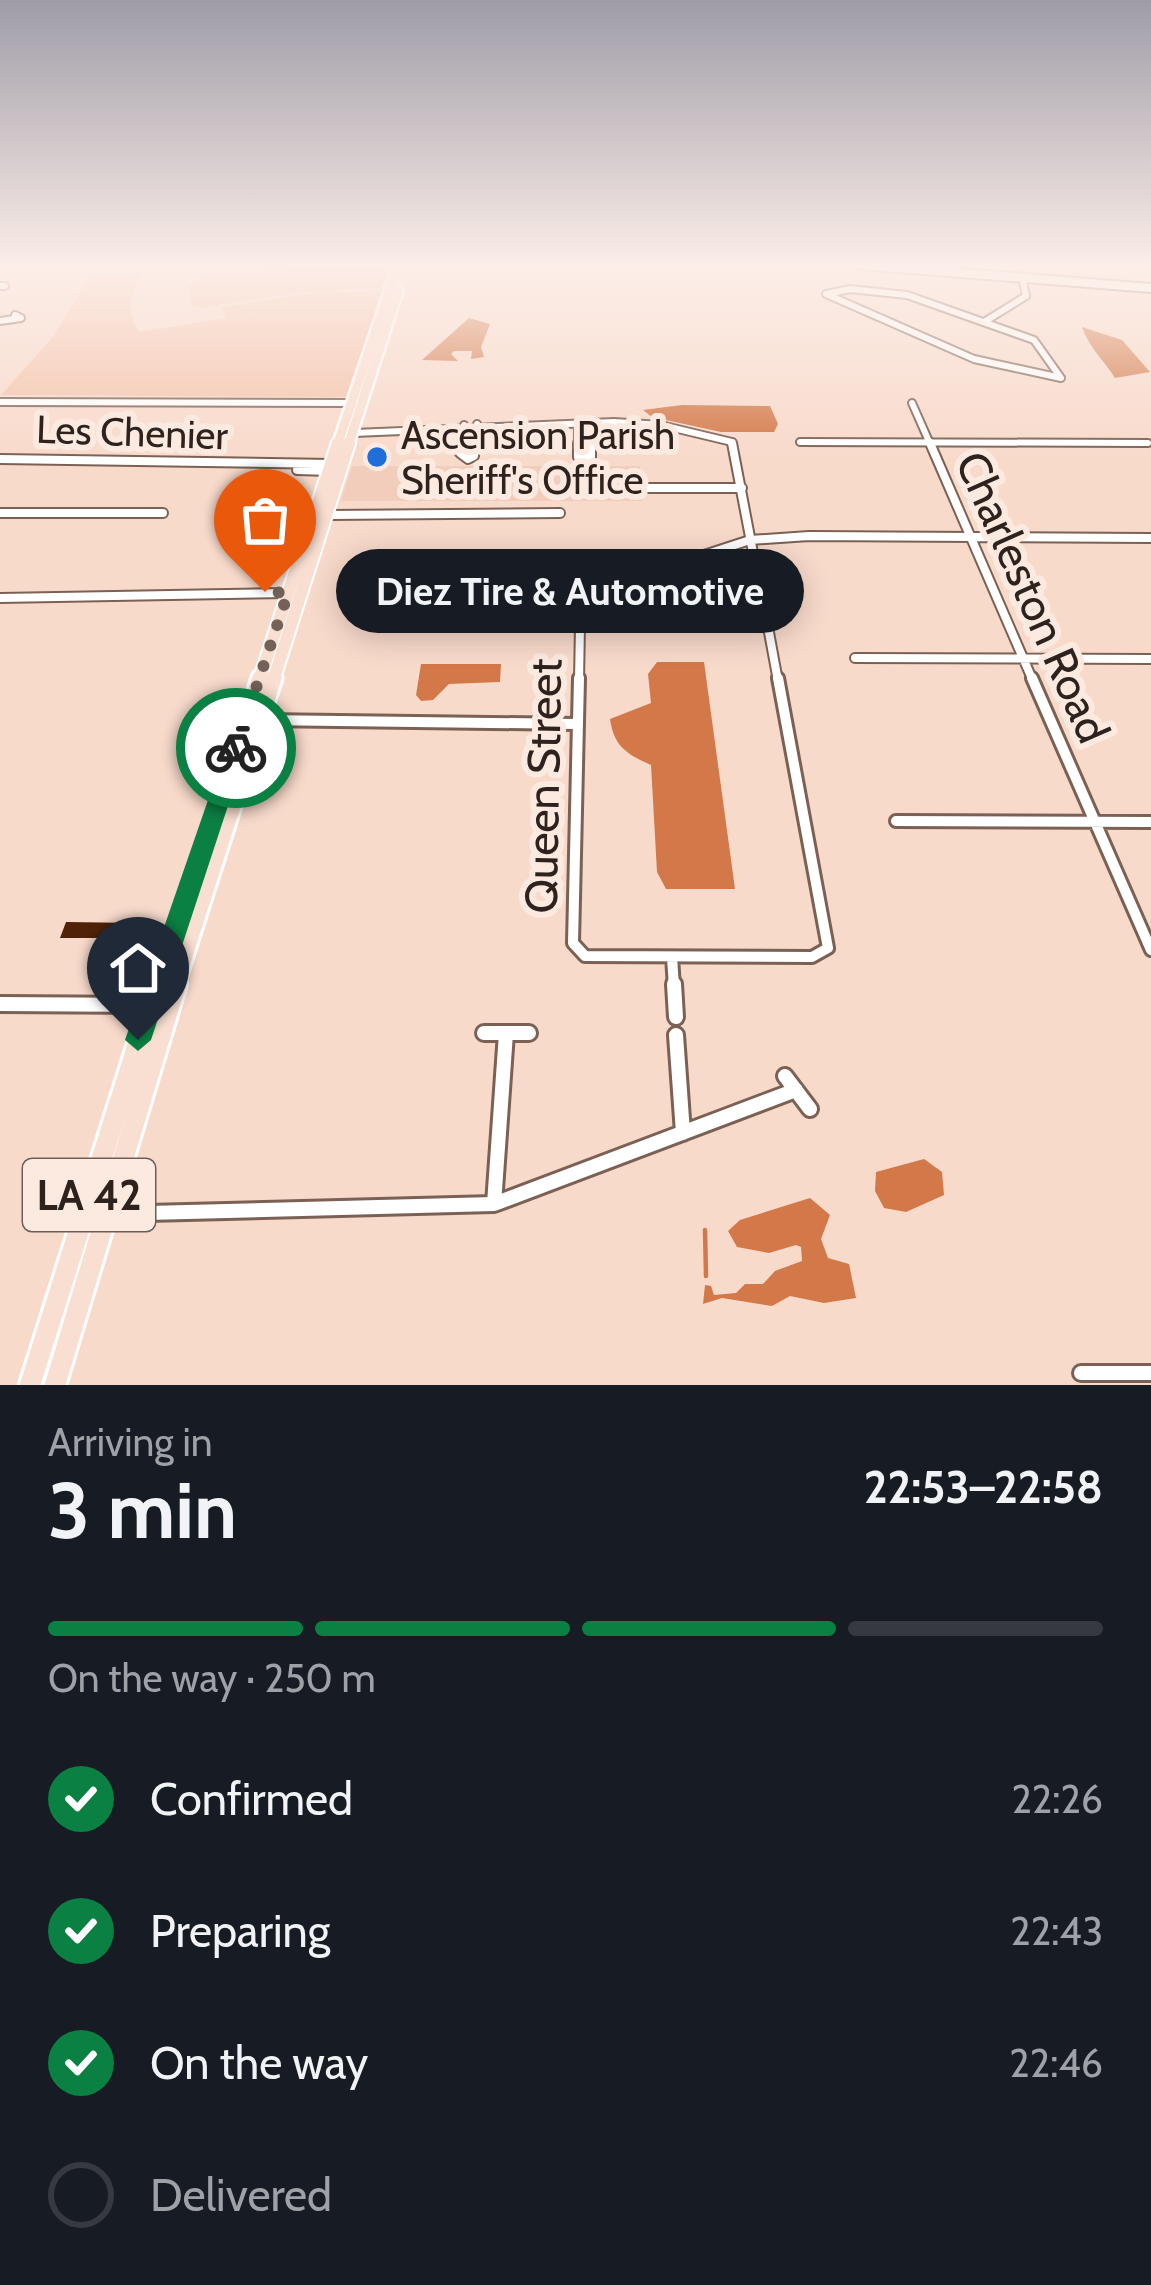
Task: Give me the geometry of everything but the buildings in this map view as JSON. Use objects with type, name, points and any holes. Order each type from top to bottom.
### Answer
[{"type":"main road","name":"LA 42","points":[[30,1385],[150,1005],[327,489],[330,467],[377,330]]},
{"type":"main road","name":"LA 42","points":[[55,1385],[147,1076],[384,330]]},
{"type":"main road","points":[[364,362],[362,382],[368,386]]},
{"type":"main road","points":[[351,403],[357,406],[351,425],[354,433]]},
{"type":"main road","points":[[326,522],[320,518],[327,489]]},
{"type":"main road","points":[[288,593],[293,596],[292,622]]},
{"type":"main road","points":[[265,664],[262,691],[268,701]]},
{"type":"main road","points":[[147,1076],[145,1058],[158,1009],[150,1005]]},
{"type":"street","points":[[903,330],[1036,377],[1061,378],[1034,340],[1005,330]]},
{"type":"street","points":[[0,402],[351,403]]},
{"type":"street","points":[[0,416],[11,402]]},
{"type":"street","name":"Charleston Road","points":[[912,403],[1151,950]]},
{"type":"street","points":[[354,433],[424,432],[464,424],[654,424],[733,442],[829,936],[825,952],[812,957],[672,957],[676,1017]]},
{"type":"street","points":[[464,424],[460,453],[469,459],[474,456],[478,424]]},
{"type":"street","points":[[578,424],[578,457],[586,459],[591,458],[591,424]]},
{"type":"street","points":[[800,442],[1148,443]]},
{"type":"street","name":"Les Chenier","points":[[0,459],[330,467]]},
{"type":"street","points":[[645,488],[742,488]]},
{"type":"street","points":[[0,513],[163,514]]},
{"type":"street","points":[[326,522],[560,513]]},
{"type":"street","points":[[588,581],[589,555],[704,555],[750,540],[809,536],[1151,538]]},
{"type":"street","points":[[746,584],[764,586]]},
{"type":"street","points":[[0,598],[288,593]]},
{"type":"street","name":"Queen Street","points":[[672,957],[595,957],[578,951],[573,943],[583,622],[766,620]]},
{"type":"street","points":[[855,658],[1151,659]]},
{"type":"street","points":[[262,720],[577,724]]},
{"type":"street","points":[[896,821],[1151,822]]},
{"type":"street","points":[[0,1004],[150,1005]]},
{"type":"street","points":[[494,1204],[506,1033]]},
{"type":"street","points":[[484,1034],[529,1033]]},
{"type":"street","points":[[676,1035],[683,1133]]},
{"type":"street","points":[[785,1076],[810,1108]]},
{"type":"street","points":[[115,1112],[117,1135],[98,1201],[106,1214],[494,1204],[796,1090]]},
{"type":"street","points":[[1081,1373],[1151,1373]]},
{"type":"shaded area","points":[[57,330],[371,330],[348,397],[1,395]]},
{"type":"shaded area","points":[[456,330],[488,330],[481,347],[484,357],[471,359],[472,351],[454,351],[451,354],[458,361],[422,360]]},
{"type":"shaded area","points":[[1083,330],[1122,340],[1150,372],[1115,378]]},
{"type":"shaded area","points":[[682,405],[770,406],[778,424],[774,432],[721,432],[652,417],[643,410]]},
{"type":"shaded area","points":[[352,466],[640,466],[642,501],[341,501]]},
{"type":"shaded area","points":[[657,662],[704,662],[735,889],[666,889],[657,872],[651,765],[623,748],[610,719],[651,703],[648,674]]},
{"type":"shaded area","points":[[421,664],[501,664],[500,682],[449,684],[433,700],[421,701],[416,695]]},
{"type":"shaded area","points":[[924,1159],[942,1172],[944,1195],[906,1212],[884,1208],[875,1191],[876,1172]]},
{"type":"shaded area","points":[[810,1198],[830,1215],[821,1239],[828,1258],[849,1264],[856,1298],[824,1303],[790,1296],[772,1306],[722,1298],[703,1304],[705,1285],[711,1286],[714,1295],[736,1293],[745,1284],[763,1284],[775,1271],[802,1261],[801,1247],[769,1253],[737,1247],[728,1231],[740,1220]]},
{"type":"waterway","points":[[705,1230],[706,1276]]},
{"type":"way so far","points":[[236,748],[288,593],[265,592]]},
{"type":"place","name":"Ascension Parish Sheriff's Office","points":[[377,457]]},
{"type":"place","name":"Diez Tire & Automotive","points":[[265,592]]},
{"type":"route","points":[[138,1040],[236,748]]}]
